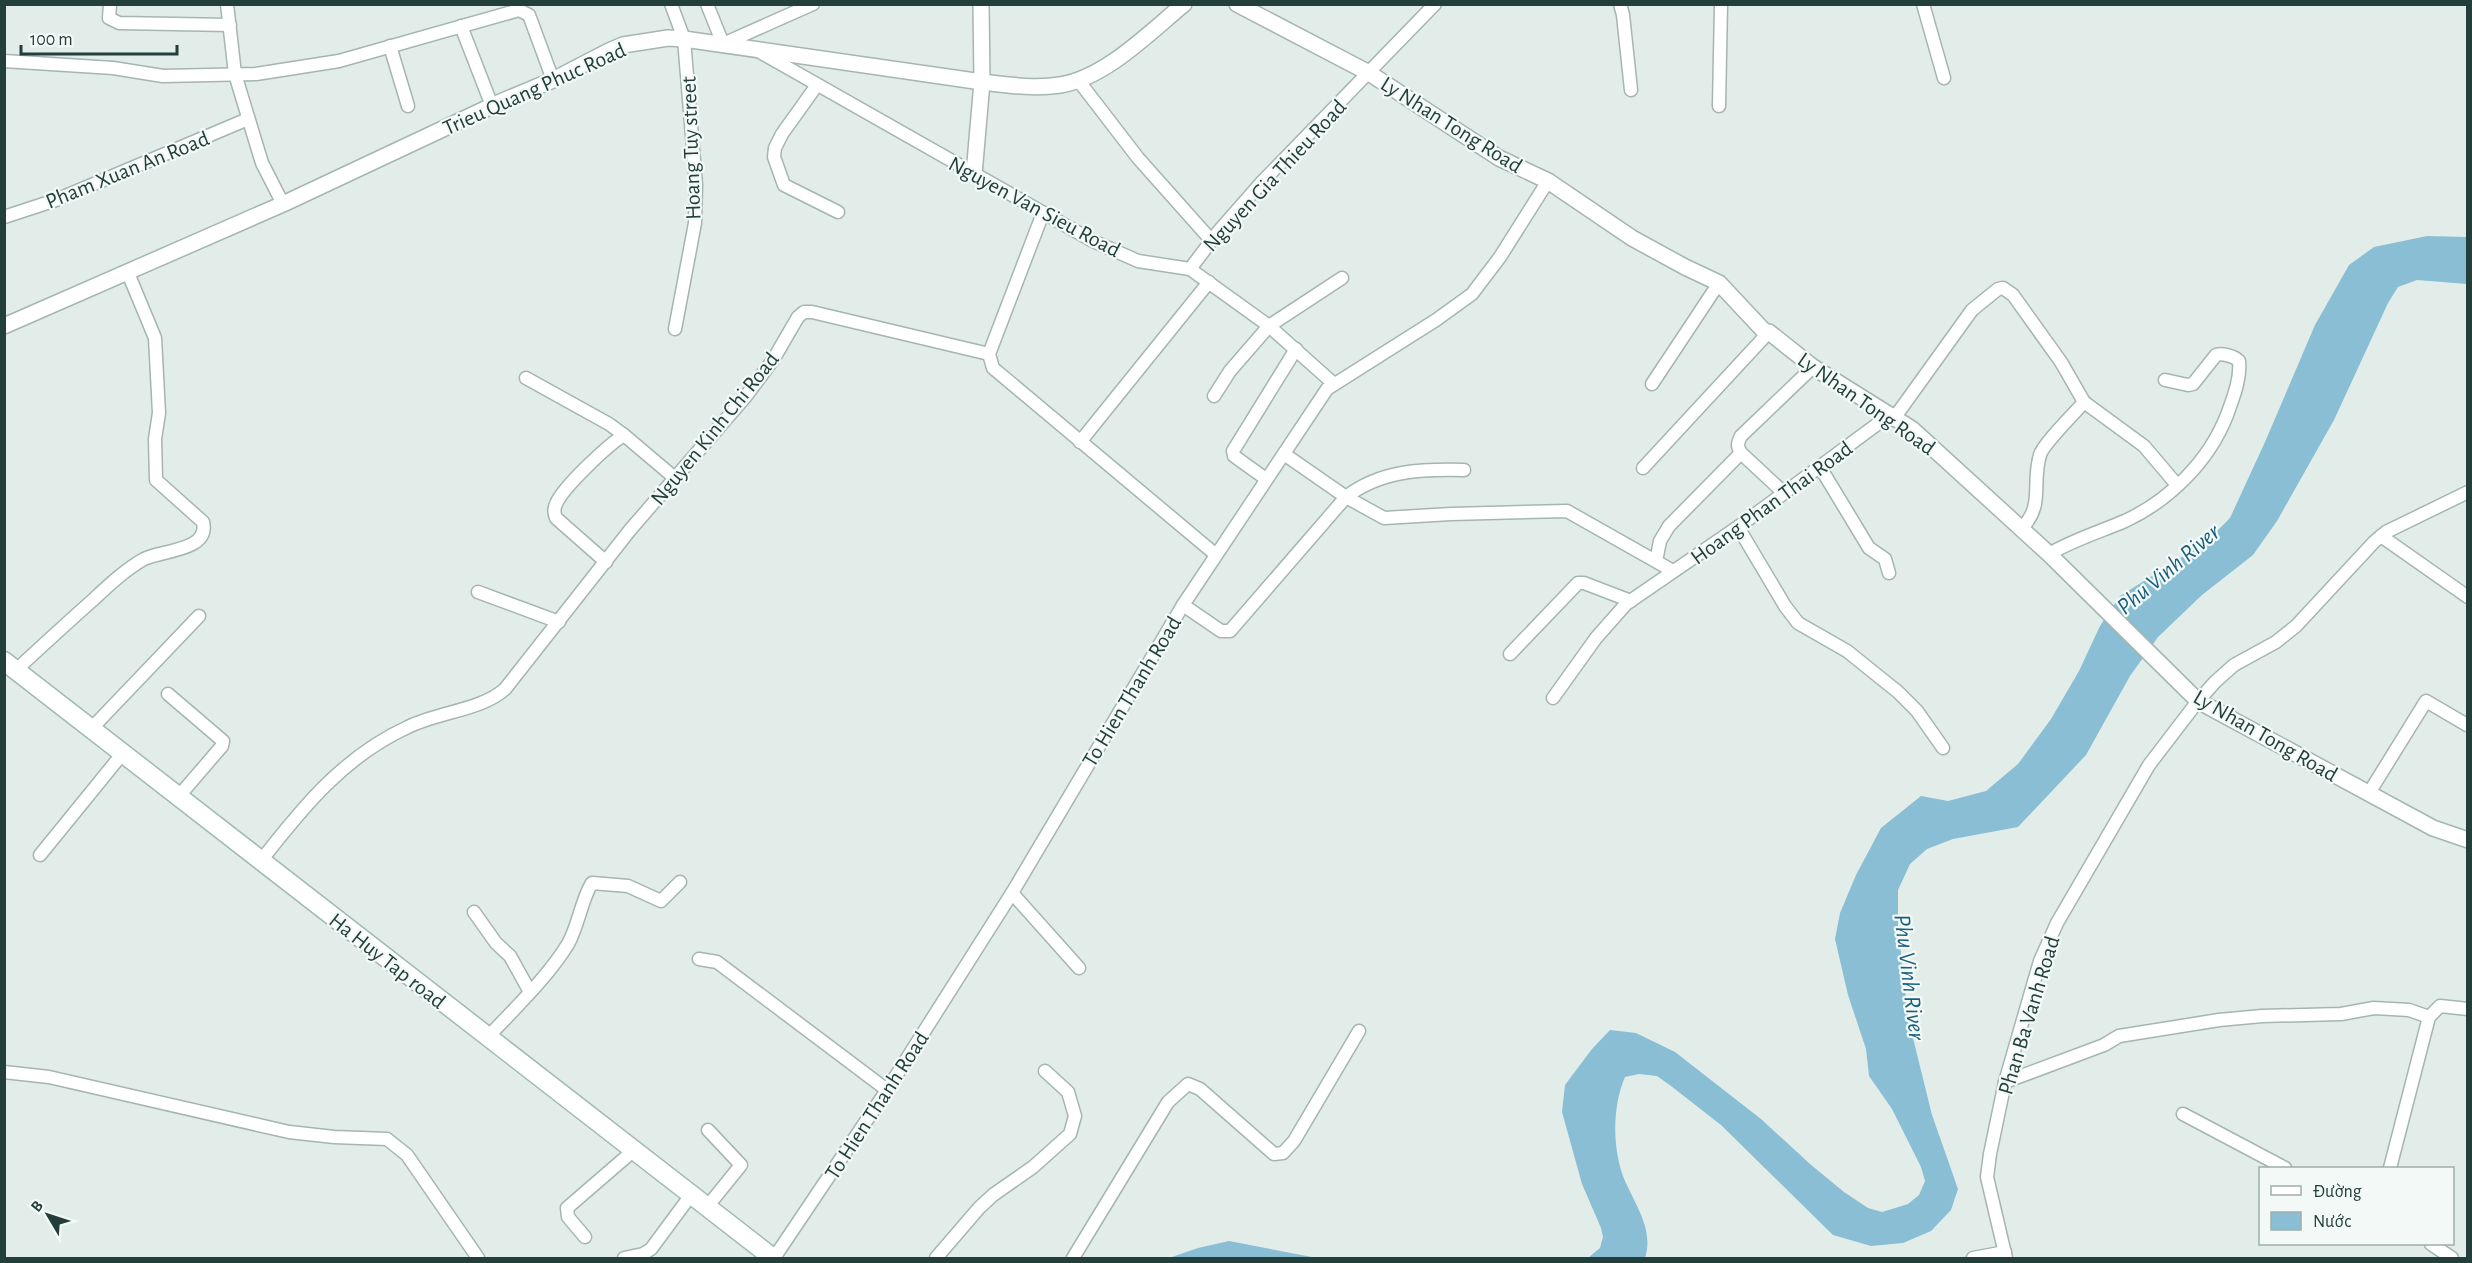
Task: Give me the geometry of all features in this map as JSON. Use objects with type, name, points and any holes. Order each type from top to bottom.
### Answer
[{"type":"main road","name":"Ha Huy Tap road","points":[[10,666],[773,1258]]},
{"type":"street","points":[[110,4],[109,18],[119,23],[230,25]]},
{"type":"street","points":[[227,4],[235,74],[262,163],[283,204]]},
{"type":"street","name":"Hoang Tuy street","points":[[671,4],[684,39],[696,204],[675,329]]},
{"type":"street","points":[[707,4],[723,45],[813,4]]},
{"type":"street","points":[[974,174],[982,82],[981,4]]},
{"type":"street","name":"Trieu Quang Phuc Road","points":[[4,326],[283,204],[492,106],[553,80],[623,45],[668,38],[684,39],[982,82],[1027,87],[1062,85],[1096,74],[1184,4]]},
{"type":"street","name":"Ly Nhan Tong Road","points":[[1237,4],[1369,74],[1499,158],[1548,181],[1632,237],[1719,283],[1764,331],[1769,332],[1813,367],[1893,416],[1963,474],[2049,554],[2198,701],[2433,828],[2468,840]]},
{"type":"street","name":"Nguyen Gia Thieu Road","points":[[1190,269],[1211,240],[1262,182],[1435,4]]},
{"type":"street","points":[[1620,4],[1625,25],[1631,90]]},
{"type":"street","points":[[1719,106],[1721,4]]},
{"type":"street","points":[[1923,4],[1944,78]]},
{"type":"street","points":[[4,61],[113,68],[163,76],[235,74],[299,68],[346,59],[519,10],[529,15],[553,80]]},
{"type":"street","points":[[460,26],[492,106]]},
{"type":"street","points":[[390,46],[408,106]]},
{"type":"street","name":"Nguyen Van Sieu Road","points":[[757,50],[1093,241],[1138,261],[1190,269],[1269,326],[1334,384]]},
{"type":"street","points":[[1078,80],[1138,158],[1211,240]]},
{"type":"street","points":[[817,85],[782,134],[774,157],[784,185],[838,212]]},
{"type":"street","name":"Pham Xuan An Road","points":[[4,217],[56,200],[248,119]]},
{"type":"street","name":"To Hien Thanh Road","points":[[773,1258],[887,1090],[1012,893],[1215,554],[1327,389],[1436,320],[1472,294],[1500,257],[1548,181]]},
{"type":"street","points":[[1043,213],[989,354],[993,368],[1215,554]]},
{"type":"street","points":[[10,666],[145,559],[183,548],[198,541],[202,536],[203,522],[156,480],[154,439],[159,413],[155,338],[128,273]]},
{"type":"street","points":[[1214,396],[1230,371],[1269,326],[1342,278]]},
{"type":"street","points":[[1080,442],[1209,282]]},
{"type":"street","points":[[1652,384],[1719,283]]},
{"type":"street","name":"Hoang Phan Thai Road","points":[[1284,454],[1373,514],[1390,519],[1451,514],[1567,511],[1673,571],[1893,416],[1972,310],[1998,289],[2003,288],[2013,295],[2061,362],[2084,402]]},
{"type":"street","name":"Nguyen Kinh Chi Road","points":[[260,862],[309,801],[345,766],[361,754],[406,727],[445,712],[490,701],[498,696],[644,513],[746,396],[773,360],[798,317],[804,312],[989,354]]},
{"type":"street","points":[[1644,468],[1769,332]]},
{"type":"street","points":[[1266,479],[1234,456],[1233,452],[1296,349]]},
{"type":"street","points":[[2049,554],[2062,546],[2142,512],[2177,485],[2205,456],[2222,428],[2237,386],[2239,362],[2236,358],[2219,354],[2193,384],[2188,386],[2165,380]]},
{"type":"street","points":[[1783,492],[1741,453],[1737,446],[1741,436],[1813,367]]},
{"type":"street","points":[[526,378],[609,424],[676,479]]},
{"type":"street","points":[[2021,529],[2035,510],[2041,452],[2084,402],[2144,446],[2177,485]]},
{"type":"street","points":[[606,562],[559,522],[556,518],[555,507],[556,502],[580,474],[624,435]]},
{"type":"street","points":[[1656,561],[1660,541],[1669,526],[1741,453]]},
{"type":"street","points":[[1820,466],[1863,540],[1871,550],[1885,559],[1889,573]]},
{"type":"street","points":[[1183,605],[1221,631],[1230,631],[1346,497],[1359,487],[1410,470],[1464,470]]},
{"type":"street","name":"Phan Ba Vanh Road","points":[[2006,1255],[1988,1177],[2004,1082],[2040,961],[2057,922],[2149,765],[2214,682],[2234,665],[2276,642],[2296,626],[2381,536],[2468,492]]},
{"type":"street","points":[[1738,527],[1785,606],[1798,623],[1847,651],[1898,692],[1917,711],[1943,748]]},
{"type":"street","points":[[2381,536],[2468,597]]},
{"type":"street","points":[[1553,698],[1596,638],[1630,601],[1673,571]]},
{"type":"street","points":[[1510,654],[1578,583],[1584,583],[1630,601]]},
{"type":"street","points":[[478,592],[559,622]]},
{"type":"street","points":[[92,728],[199,616]]},
{"type":"street","points":[[168,694],[223,741],[222,746],[178,796]]},
{"type":"street","points":[[2369,794],[2426,701],[2467,725]]},
{"type":"street","points":[[40,855],[123,753]]},
{"type":"street","points":[[488,1037],[530,992],[568,943],[592,884],[628,886],[661,901],[680,882]]},
{"type":"street","points":[[1012,893],[1079,968]]},
{"type":"street","points":[[474,912],[496,943],[510,956],[530,992]]},
{"type":"street","points":[[699,959],[717,962],[887,1090]]},
{"type":"street","points":[[2390,1167],[2432,1014],[2440,1006],[2468,1009]]},
{"type":"street","points":[[2004,1082],[2104,1045],[2119,1036],[2219,1020],[2341,1014],[2381,1008],[2432,1014]]},
{"type":"street","points":[[1073,1258],[1168,1102],[1188,1084],[1200,1089],[1274,1154],[1283,1153],[1294,1141],[1359,1031]]},
{"type":"street","points":[[936,1258],[993,1195],[1034,1167],[1070,1134],[1075,1116],[1068,1092],[1061,1083],[1045,1071]]},
{"type":"street","points":[[4,1072],[49,1077],[289,1132],[387,1139],[406,1155],[478,1258]]},
{"type":"street","points":[[2183,1113],[2283,1167]]},
{"type":"street","points":[[707,1207],[741,1164],[708,1130]]},
{"type":"street","points":[[585,1237],[568,1217],[567,1208],[633,1151]]},
{"type":"street","points":[[624,1258],[643,1254],[651,1249],[692,1195]]},
{"type":"street","points":[[2432,1245],[2452,1258]]},
{"type":"street","points":[[1973,1258],[2006,1255]]},
{"type":"water","name":"Phu Vinh River","points":[[2427,236],[2467,237],[2467,284],[2417,280],[2398,287],[2388,303],[2334,420],[2277,521],[2253,555],[2202,595],[2158,637],[2130,676],[2086,755],[2018,827],[1953,839],[1927,849],[1910,864],[1898,890],[1898,926],[1908,1018],[1932,1115],[1958,1189],[1951,1210],[1931,1231],[1903,1243],[1871,1246],[1833,1235],[1721,1125],[1657,1076],[1639,1074],[1625,1077],[1618,1102],[1615,1129],[1621,1169],[1646,1228],[1645,1258],[1588,1258],[1600,1248],[1603,1237],[1582,1184],[1562,1112],[1565,1085],[1592,1049],[1610,1030],[1636,1033],[1675,1052],[1761,1119],[1844,1192],[1868,1208],[1882,1212],[1908,1204],[1919,1195],[1925,1181],[1921,1167],[1892,1109],[1869,1076],[1866,1049],[1848,995],[1835,939],[1840,913],[1856,875],[1881,828],[1921,796],[1948,801],[1986,791],[2018,764],[2051,719],[2079,671],[2100,626],[2120,596],[2206,542],[2230,518],[2315,325],[2349,265],[2374,247]]},
{"type":"water","points":[[1229,1241],[1317,1258],[1169,1258]]}]
